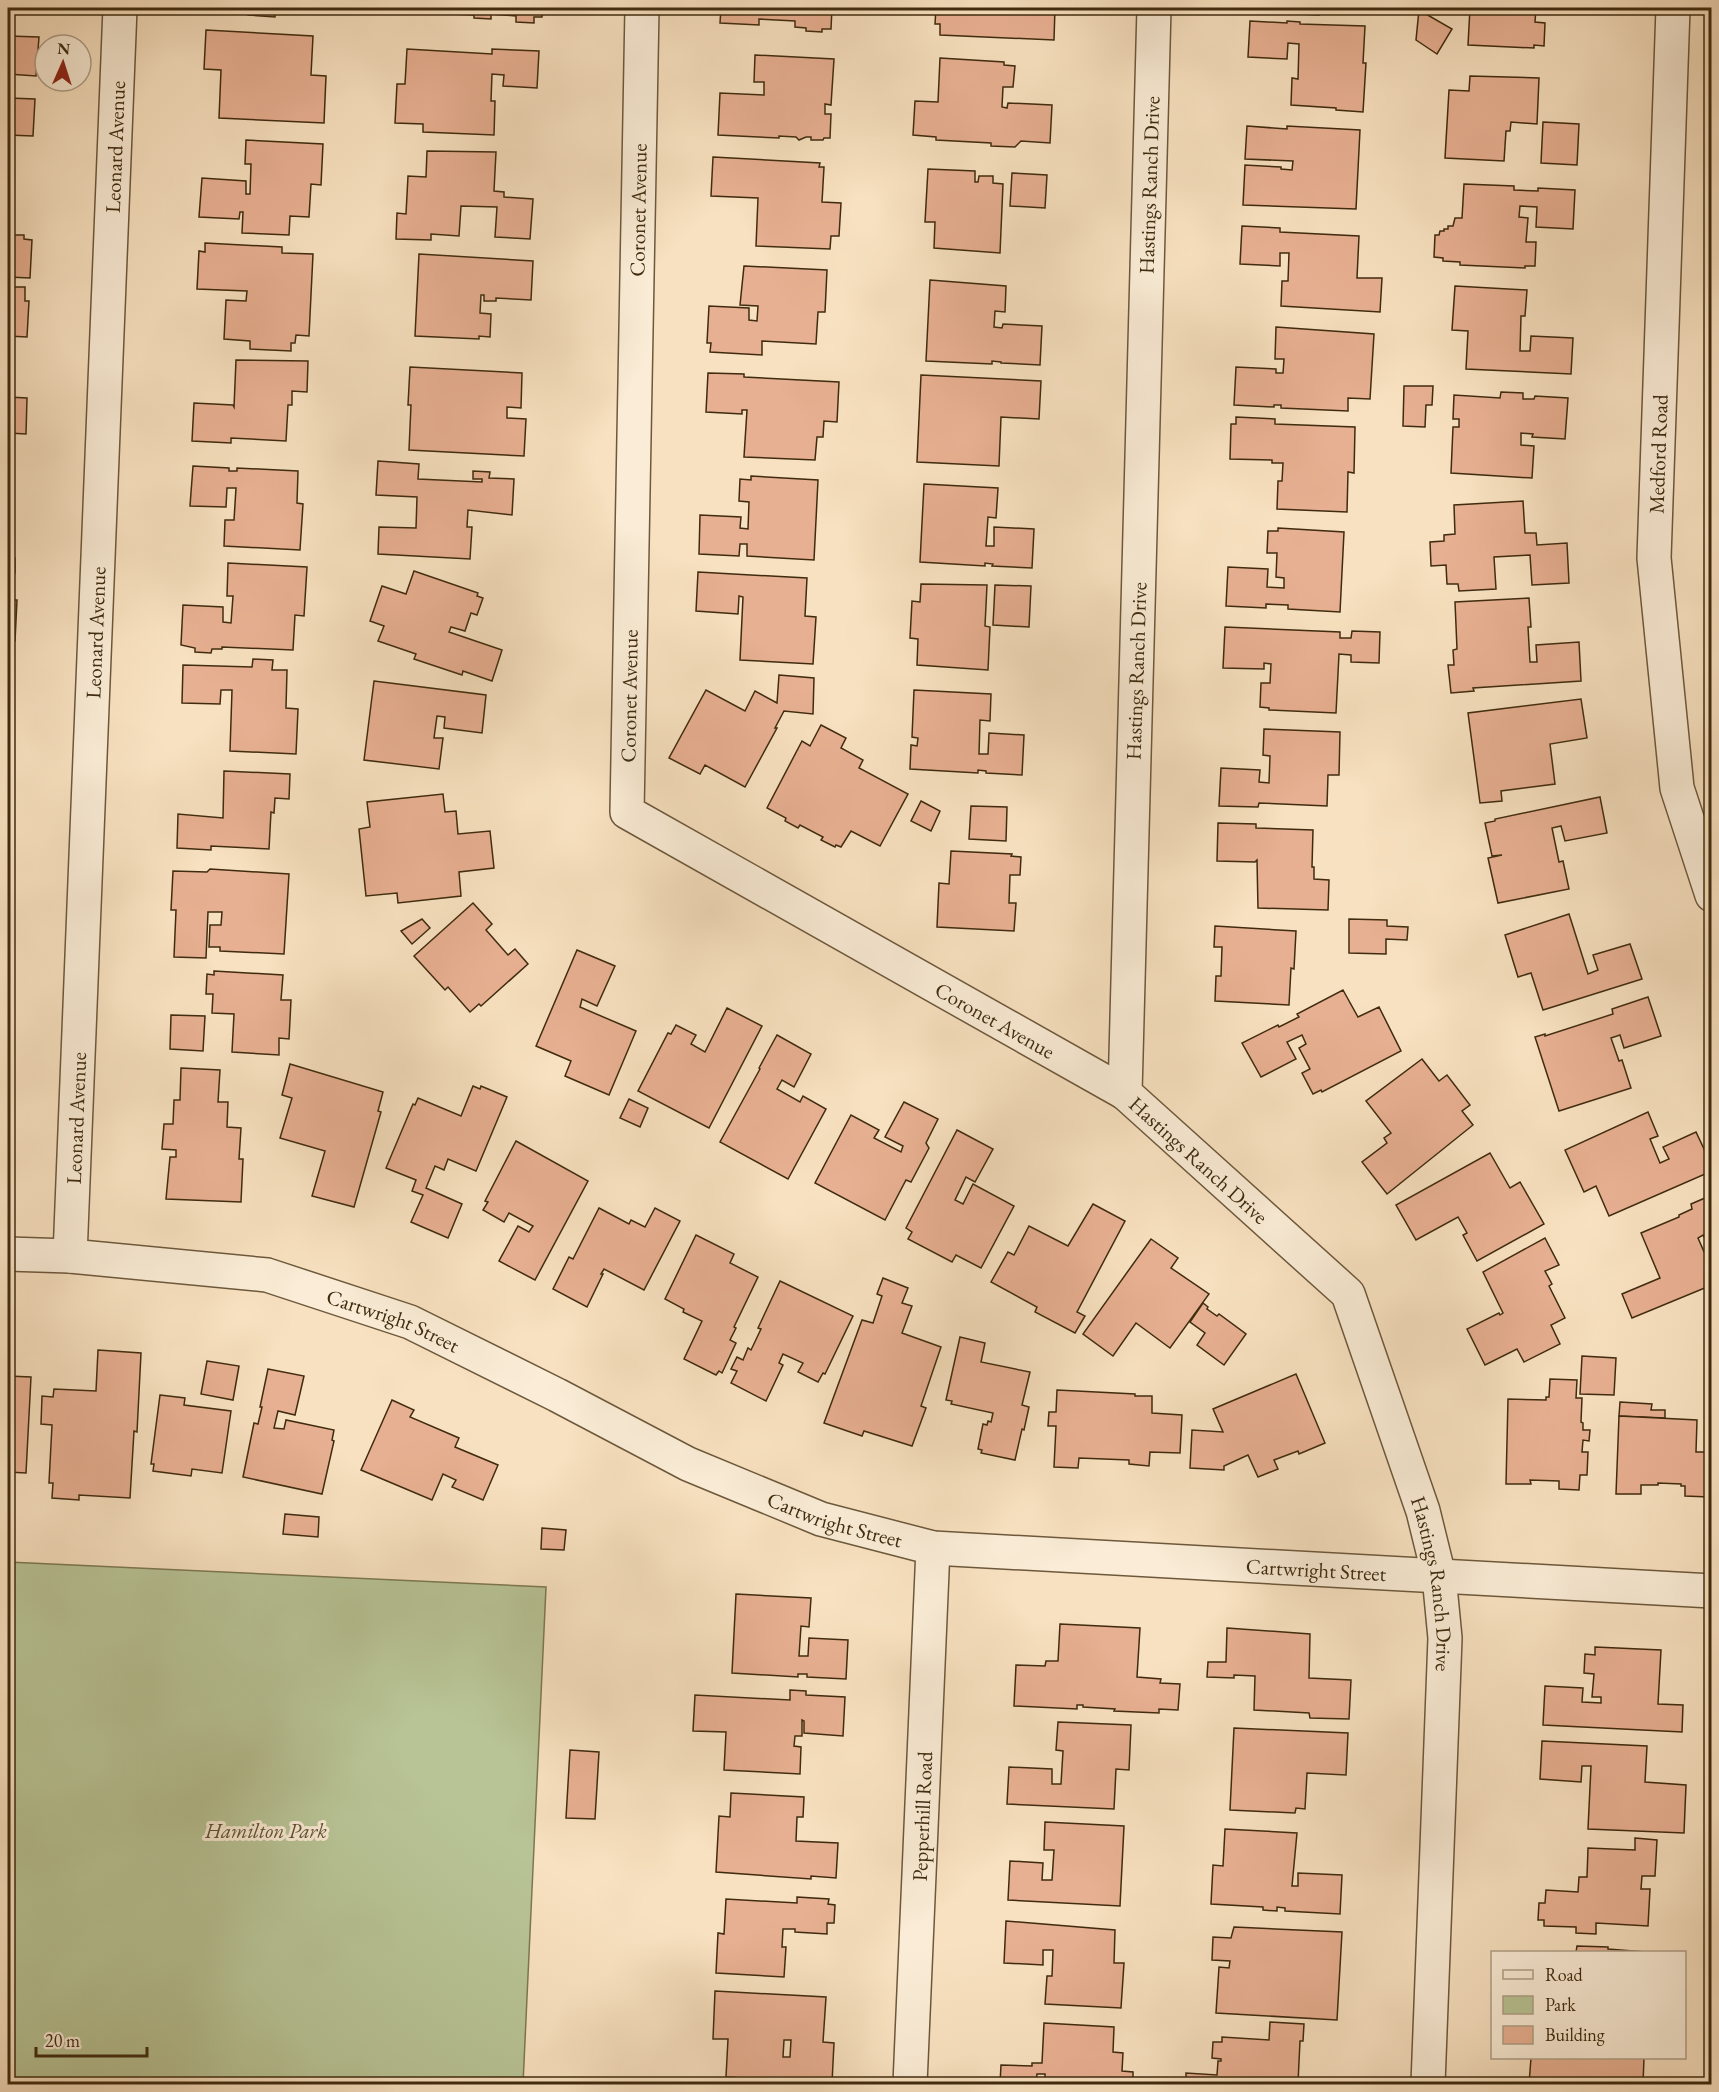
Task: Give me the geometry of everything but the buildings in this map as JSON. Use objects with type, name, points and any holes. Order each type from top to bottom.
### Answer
[{"type":"street","name":"Leonard Avenue","points":[[70,1256],[120,8]]},
{"type":"street","name":"Coronet Avenue","points":[[642,8],[627,812],[1125,1093]]},
{"type":"street","name":"Hastings Ranch Drive","points":[[1154,8],[1125,1093],[1348,1294],[1423,1511],[1439,1576],[1445,1638],[1428,2085]]},
{"type":"street","name":"Medford Road","points":[[1673,8],[1654,558],[1677,788],[1712,895]]},
{"type":"street","name":"Cartwright Street","points":[[8,1254],[70,1256],[267,1275],[411,1322],[688,1464],[821,1519],[933,1548],[1712,1591]]},
{"type":"street","name":"Pepperhill Road","points":[[910,2085],[933,1548]]},
{"type":"green space","name":"Hamilton Park","points":[[8,1562],[546,1587],[523,2084],[8,2084]]}]
